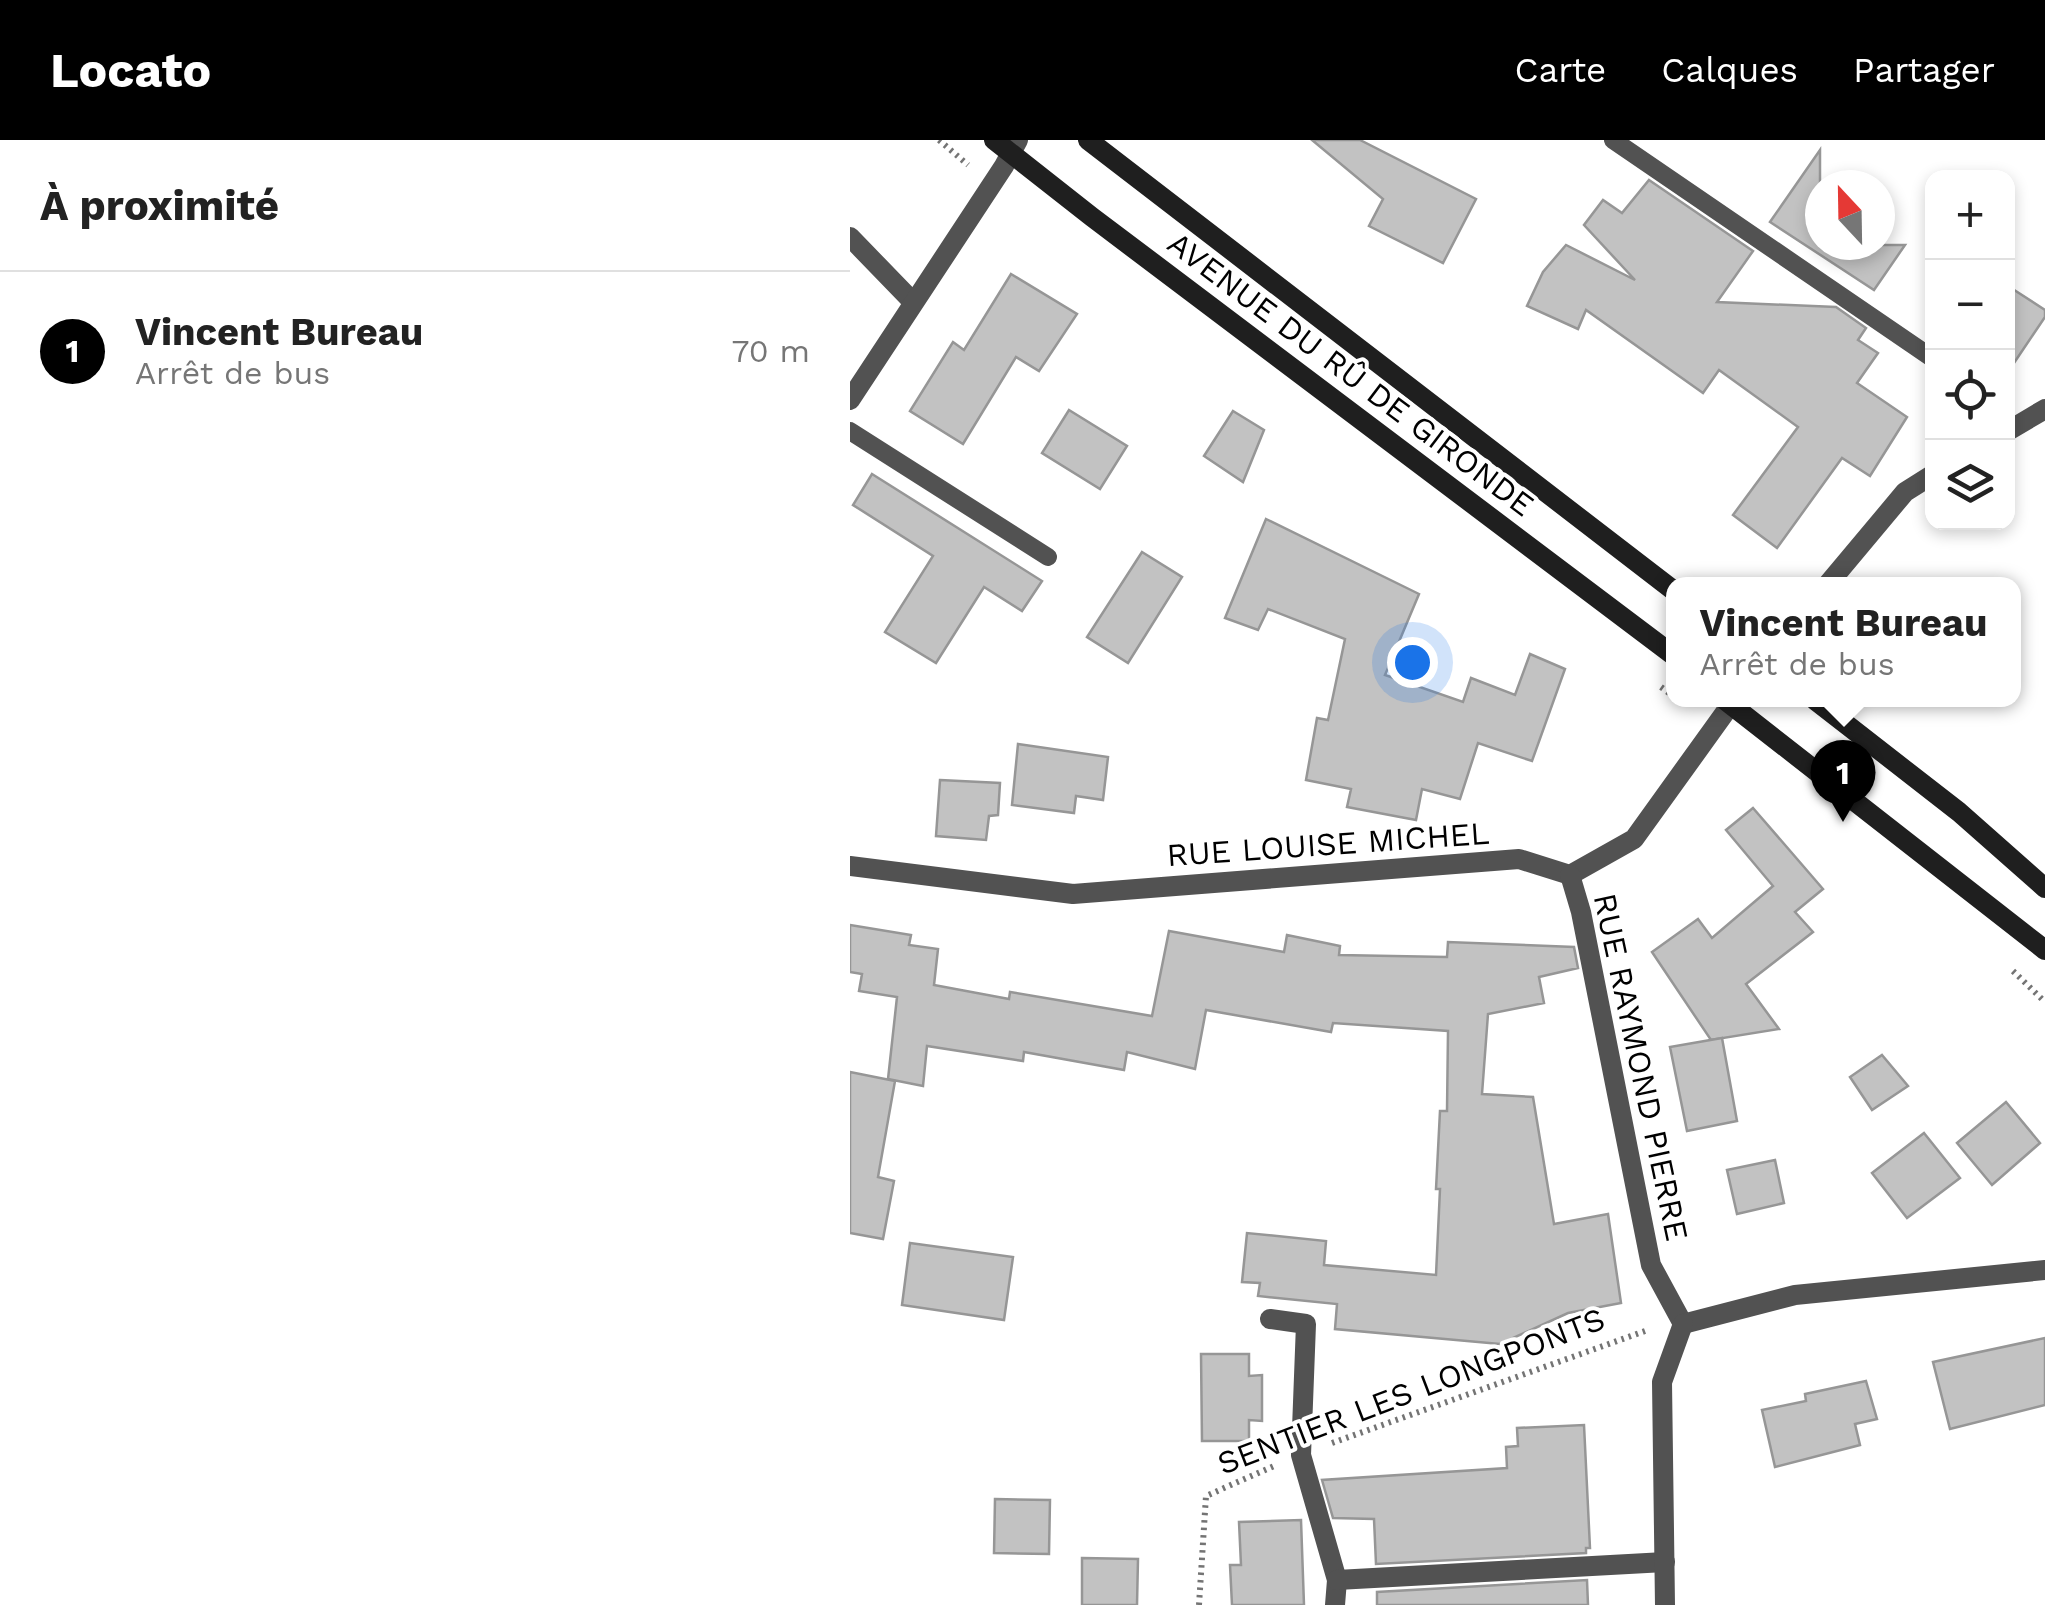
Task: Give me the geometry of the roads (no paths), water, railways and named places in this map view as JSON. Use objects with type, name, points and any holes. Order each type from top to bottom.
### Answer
[{"type":"main road","name":"AVENUE DU RÛ DE GIRONDE","points":[[1088,140],[1666,585]]},
{"type":"main road","name":"AVENUE DU RÛ DE GIRONDE","points":[[1008,144],[1666,650]]},
{"type":"main road","points":[[1738,707],[2045,950]]},
{"type":"main road","points":[[1824,707],[1958,812],[2045,888]]},
{"type":"street","points":[[850,400],[1008,144]]},
{"type":"street","points":[[850,236],[913,302]]},
{"type":"street","points":[[2015,423],[2045,409]]},
{"type":"street","points":[[1834,577],[1905,492],[1925,479]]},
{"type":"street","points":[[1570,875],[1634,839],[1726,707]]},
{"type":"street","name":"RUE LOUISE MICHEL","points":[[850,866],[1072,894],[1519,860],[1570,875]]},
{"type":"street","name":"RUE RAYMOND PIERRE","points":[[1570,875],[1581,912],[1651,1265],[1683,1324]]},
{"type":"street","points":[[1665,1605],[1662,1382],[1683,1324],[1794,1295],[2045,1270]]},
{"type":"street","points":[[1270,1319],[1306,1324],[1301,1455],[1337,1580],[1335,1605]]},
{"type":"street","points":[[1337,1580],[1664,1562]]},
{"type":"lane","points":[[1613,140],[1925,353]]},
{"type":"lane","points":[[850,431],[1048,557]]},
{"type":"place","name":"Vincent Bureau","points":[[1843,822]]}]
